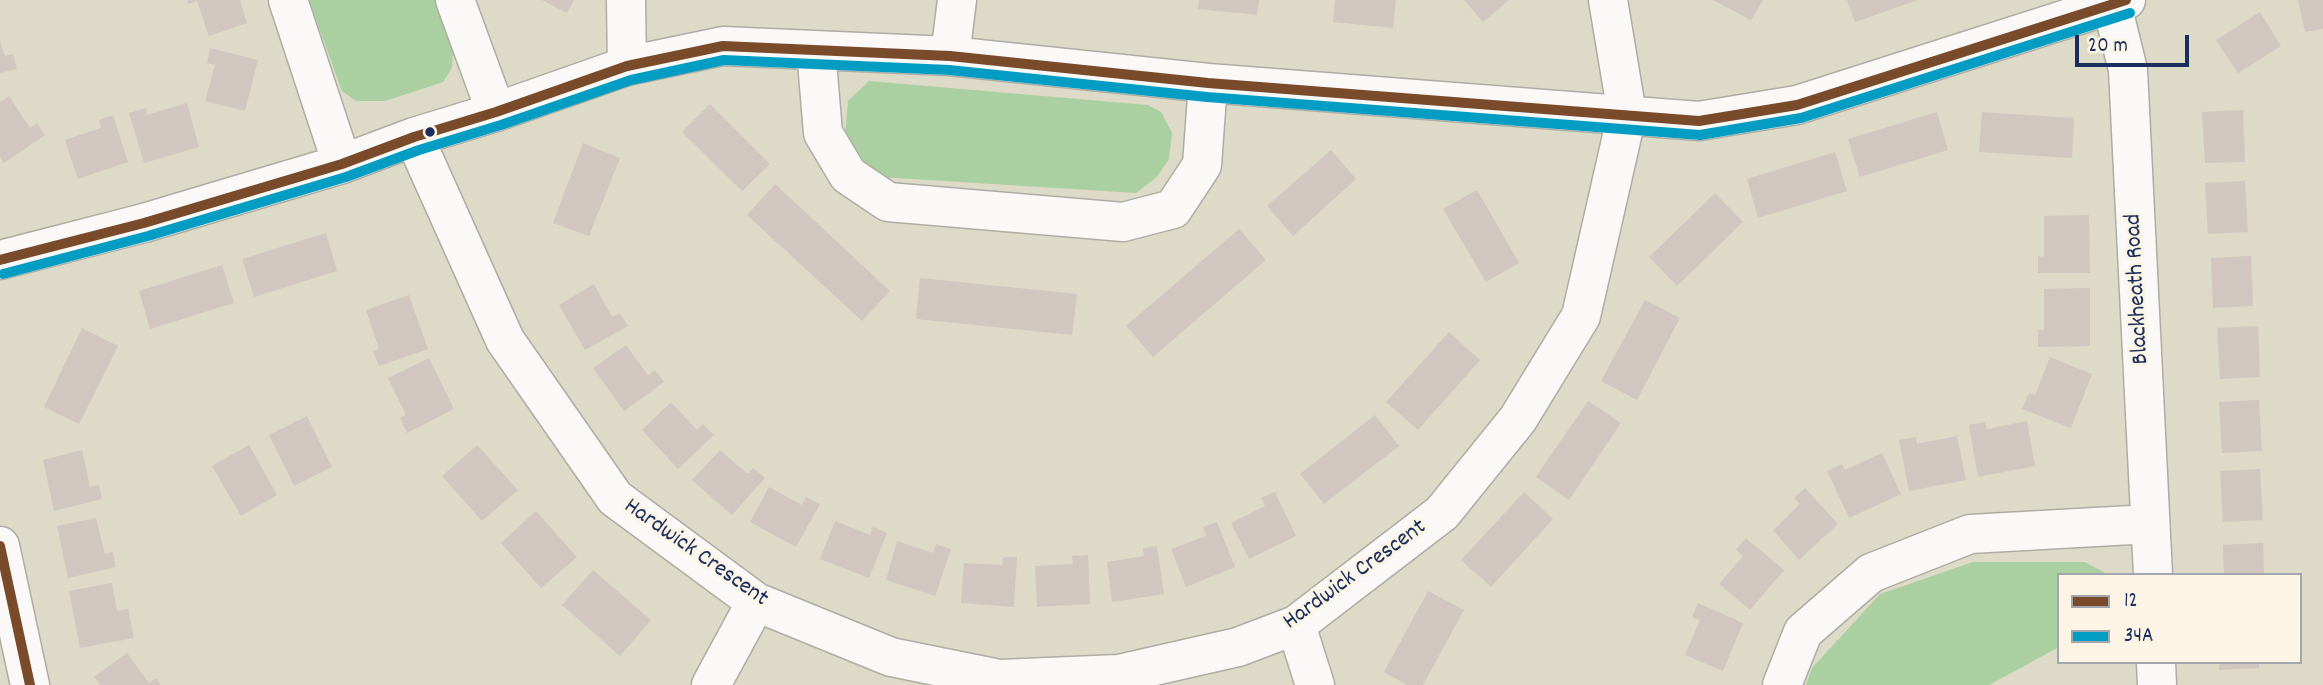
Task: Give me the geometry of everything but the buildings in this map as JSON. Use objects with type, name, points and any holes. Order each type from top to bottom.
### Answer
[{"type":"street","points":[[288,0],[342,164]]},
{"type":"street","points":[[455,0],[496,112]]},
{"type":"street","points":[[626,0],[627,66]]},
{"type":"street","points":[[950,55],[957,0]]},
{"type":"street","points":[[1608,0],[1627,114]]},
{"type":"street","points":[[0,260],[144,223],[342,164],[414,137],[496,112],[627,66],[723,46],[950,55],[1208,83],[1699,121],[1797,105],[2119,2]]},
{"type":"street","name":"Blackheath Road","points":[[2119,2],[2128,70],[2152,573]]},
{"type":"street","points":[[816,50],[823,133],[848,175],[888,202],[1123,222],[1174,209],[1202,165],[1208,83]]},
{"type":"street","name":"Hardwick Crescent","points":[[414,137],[505,340],[615,498],[756,602],[891,657],[1000,679],[1119,674],[1238,647],[1296,625],[1442,513],[1518,419],[1581,316],[1627,114]]},
{"type":"street","points":[[1782,685],[1803,632],[1871,573],[1970,534],[2150,524]]},
{"type":"street","points":[[0,546],[30,685]]},
{"type":"street","points":[[711,685],[756,602]]},
{"type":"street","points":[[1296,625],[1315,685]]},
{"type":"street","points":[[2156,664],[2157,685]]},
{"type":"green space","points":[[309,0],[437,0],[453,44],[452,68],[443,82],[385,101],[356,101],[342,91]]},
{"type":"green space","points":[[869,81],[1148,105],[1161,112],[1172,133],[1169,159],[1157,177],[1136,193],[880,177],[861,158],[845,136],[848,101]]},
{"type":"green space","points":[[1973,562],[2085,562],[2105,573],[2057,573],[2057,648],[1989,685],[1806,685],[1812,668],[1880,594]]},
{"type":"transit line","name":"12","points":[[0,260],[144,223],[342,164],[414,137],[496,112],[627,66],[723,46],[950,56],[1208,83],[1699,121],[1797,105],[2126,0]]},
{"type":"transit line","name":"34A","points":[[3,274],[148,236],[346,177],[631,80],[724,60],[949,70],[1207,97],[1700,135],[1801,118],[2130,13]]},
{"type":"transit line","name":"12","points":[[0,546],[30,685]]}]
